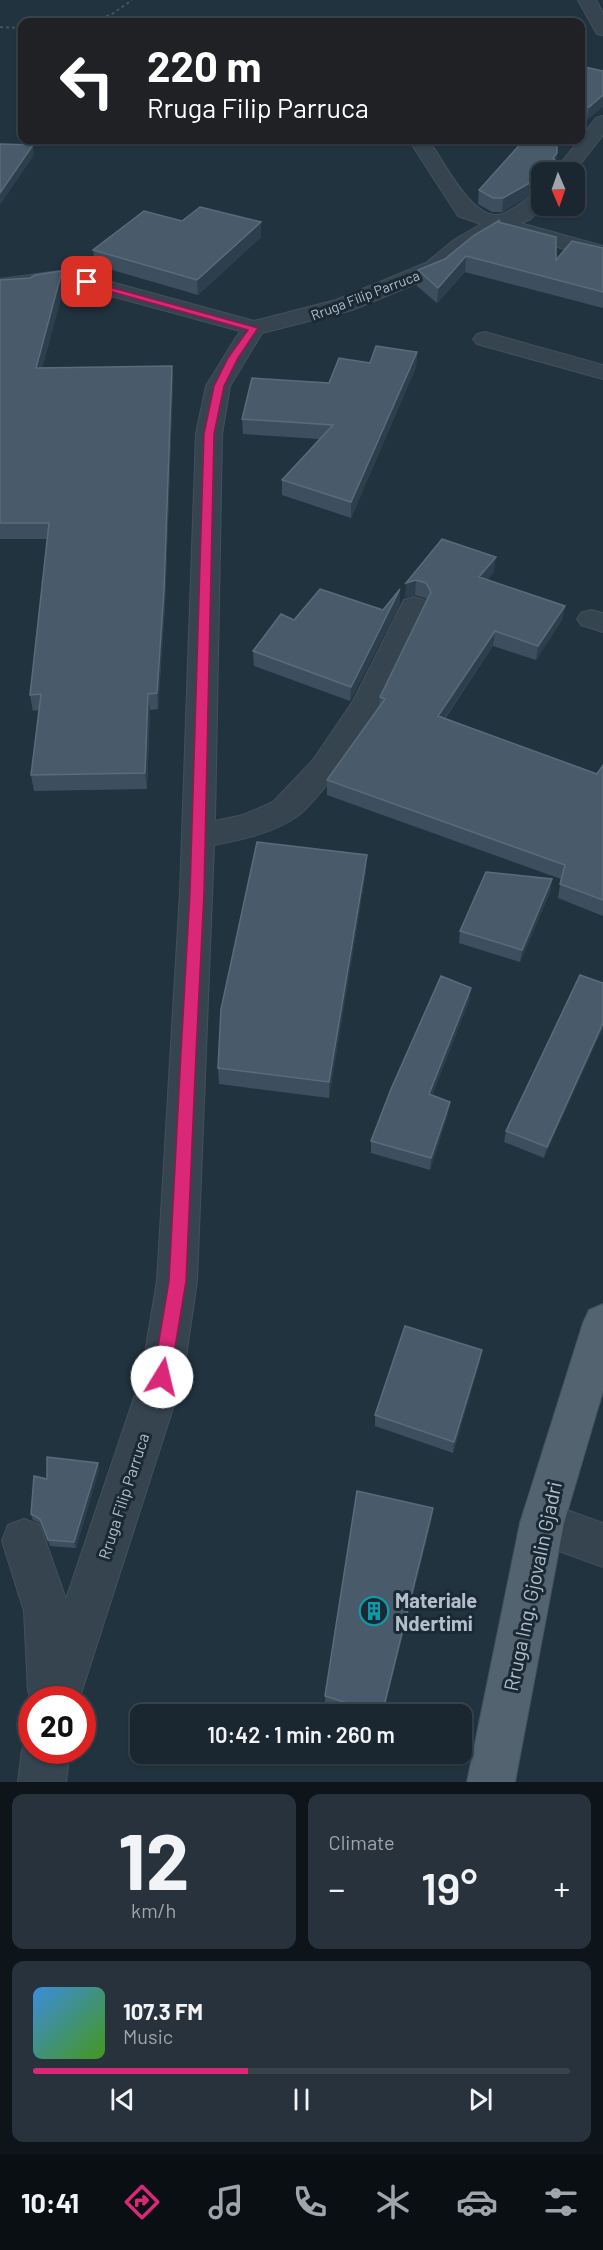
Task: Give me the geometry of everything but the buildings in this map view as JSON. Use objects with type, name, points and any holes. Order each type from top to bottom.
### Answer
[{"type":"main road","name":"Rruga Ing. Gjovalin Gjadri","points":[[491,1782],[542,1523],[603,1323]]},
{"type":"lane","points":[[587,0],[603,30]]},
{"type":"lane","points":[[572,162],[603,122]]},
{"type":"lane","points":[[422,144],[466,211],[498,223],[603,252]]},
{"type":"lane","name":"Rruga Filip Parruca","points":[[0,286],[67,277],[254,328],[300,318],[390,288],[434,268],[462,245],[498,223],[521,215],[531,206]]},
{"type":"lane","name":"Rruga Filip Parruca","points":[[58,1686],[114,1525],[164,1366],[177,1281],[197,892],[209,434],[219,386],[233,358],[254,328]]},
{"type":"lane","points":[[485,339],[603,372]]},
{"type":"lane","points":[[197,836],[242,829],[286,809],[321,771],[355,723],[387,666],[414,606]]},
{"type":"lane","points":[[542,1523],[603,1545]]},
{"type":"lane","points":[[24,1541],[47,1611],[52,1686]]},
{"type":"lane","points":[[42,1782],[44,1764]]},
{"type":"path","points":[[100,18],[112,14],[132,0]]},
{"type":"path","points":[[0,27],[18,28]]},
{"type":"place","name":"Materiale Ndertimi","points":[[374,1611]]},
{"type":"route","points":[[87,282],[254,328],[233,358],[219,386],[209,434],[197,892],[189,1053],[177,1281],[162,1377]]}]
